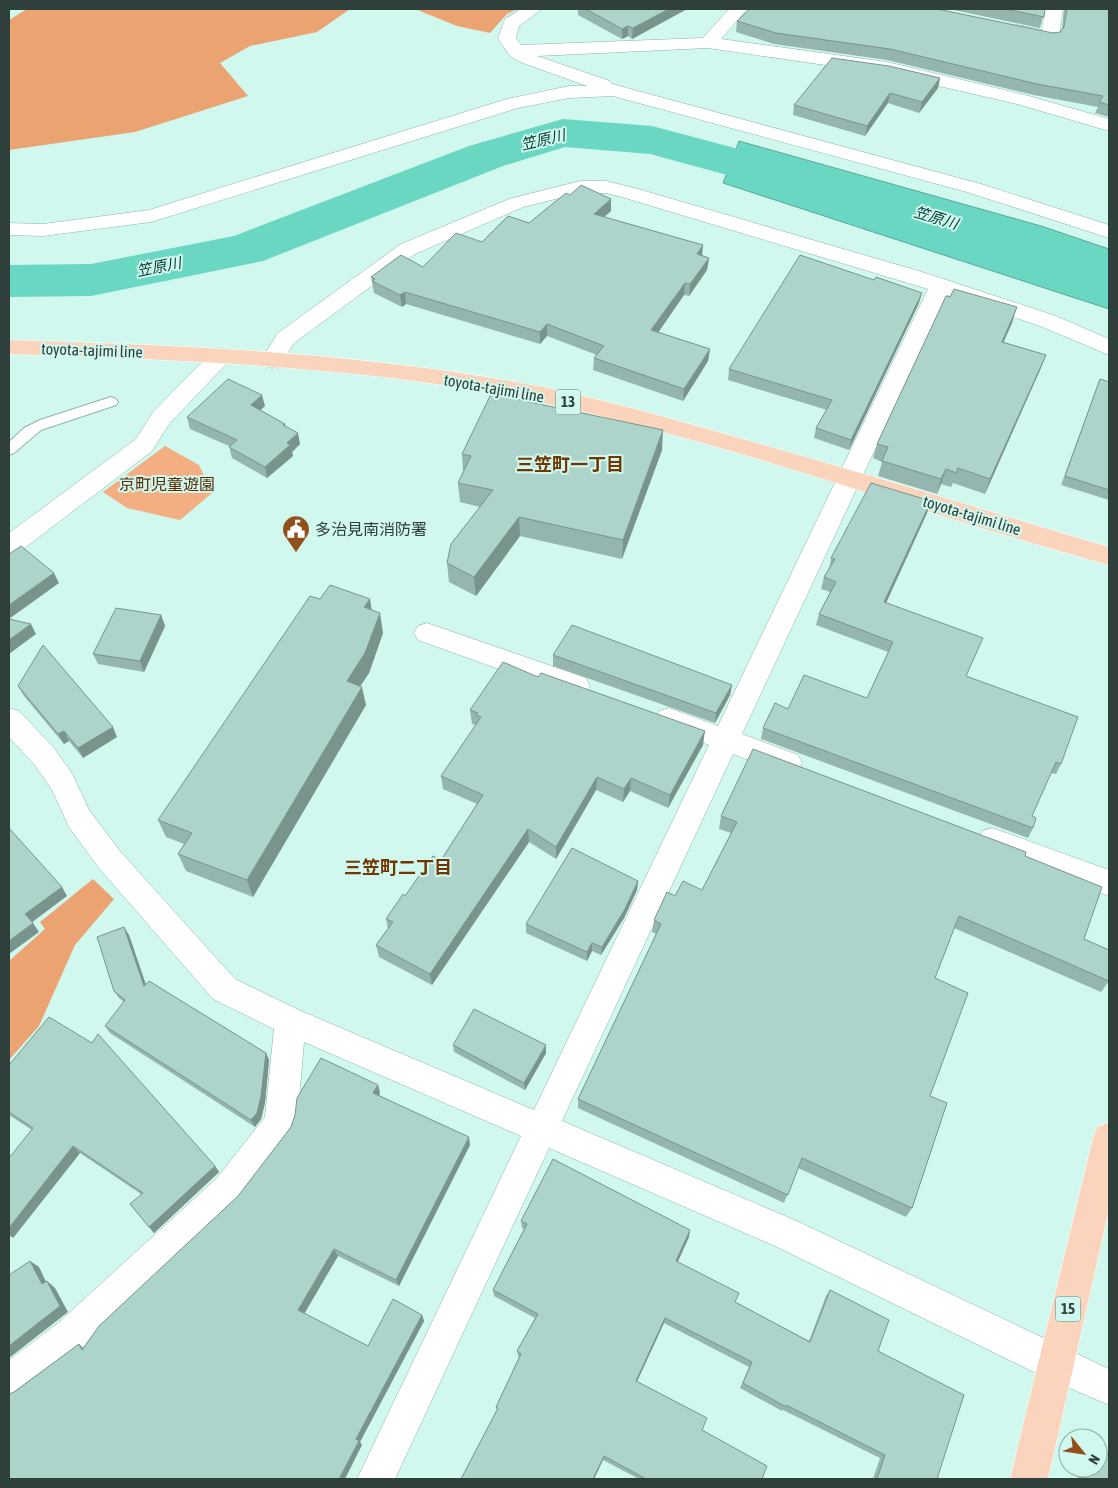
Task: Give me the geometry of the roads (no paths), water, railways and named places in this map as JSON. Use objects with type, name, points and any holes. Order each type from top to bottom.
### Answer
[{"type":"main road","name":"toyota-tajimi line","points":[[9,347],[272,360],[417,374],[517,390],[634,417],[849,476],[1109,556]]},
{"type":"main road","name":"15","points":[[1029,1479],[1109,1138]]},
{"type":"street","points":[[533,9],[511,23],[507,38],[515,51],[526,58],[614,90],[974,188],[1109,232]]},
{"type":"street","points":[[708,43],[738,9]]},
{"type":"street","points":[[1002,27],[1050,37],[1054,9]]},
{"type":"street","points":[[515,51],[708,43],[888,68],[1022,100],[1109,125]]},
{"type":"street","points":[[9,229],[43,230],[151,216],[514,102],[568,92],[614,90]]},
{"type":"street","points":[[272,360],[286,338],[408,249],[516,202],[580,187],[606,187],[631,193],[940,287],[1048,321],[1109,348]]},
{"type":"street","points":[[376,1479],[940,287]]},
{"type":"street","points":[[9,546],[144,445],[161,418],[206,374],[221,356]]},
{"type":"street","points":[[427,633],[595,693]]},
{"type":"street","points":[[642,710],[808,771]]},
{"type":"street","points":[[9,719],[44,756],[58,776],[79,818],[109,859],[224,989],[290,1021],[787,1234],[1109,1387]]},
{"type":"street","points":[[971,832],[1109,883]]},
{"type":"street","points":[[9,1382],[70,1337],[229,1190],[270,1138],[281,1123],[290,1021]]},
{"type":"lane","points":[[9,450],[34,428],[51,420],[95,410],[111,402]]},
{"type":"water","points":[[739,141],[1041,226],[1109,249],[1109,309],[723,183]]},
{"type":"waterway","name":"笠原川","points":[[9,281],[91,280],[245,250],[486,156],[563,133],[652,140],[819,185]]},
{"type":"place","name":"多治見南消防署","points":[[296,553]]},
{"type":"district","name":"三笠町一丁目","points":[[570,465]]},
{"type":"district","name":"三笠町二丁目","points":[[398,868]]},
{"type":"park label","name":"京町児童遊園","points":[[167,484]]}]
